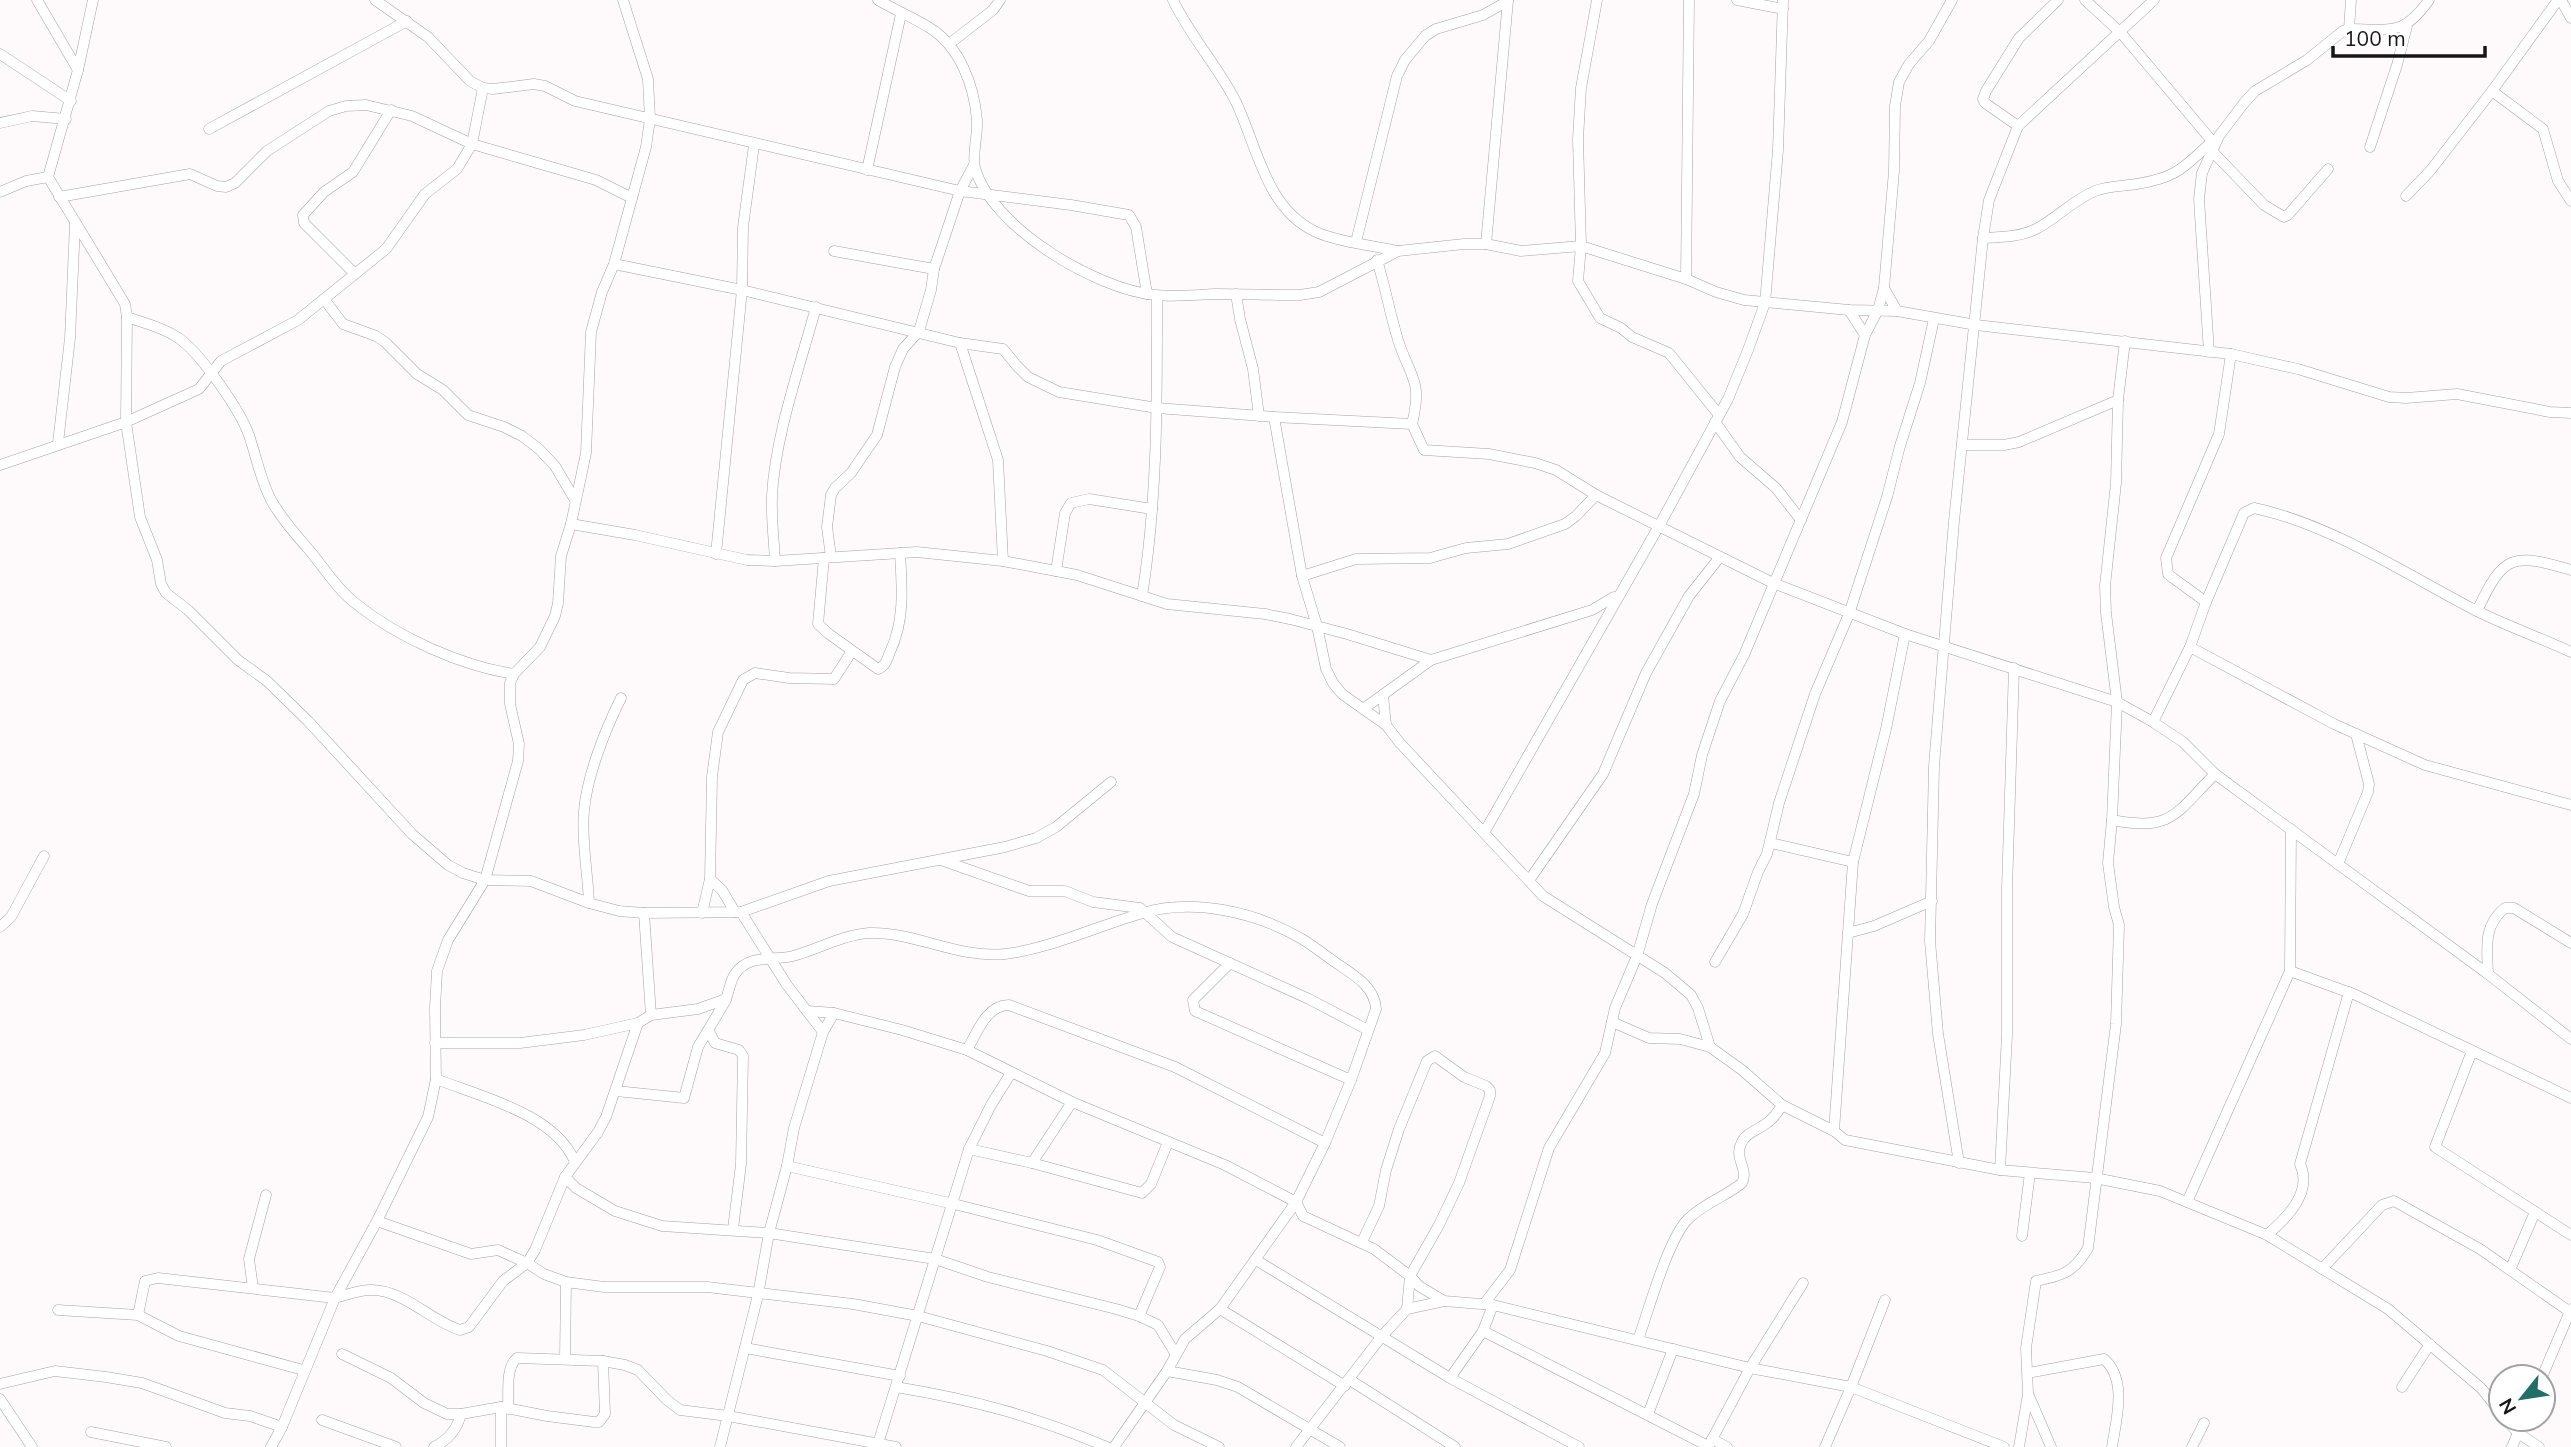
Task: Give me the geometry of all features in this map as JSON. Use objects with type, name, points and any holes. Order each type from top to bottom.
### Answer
[{"type":"street","points":[[37,0],[78,70]]},
{"type":"street","points":[[93,0],[71,101],[48,177],[120,293],[127,317],[126,422],[139,517],[157,560],[162,584],[166,593],[188,610],[221,644],[267,681],[308,721],[412,834],[447,865],[485,880],[530,881],[619,911],[738,912],[829,881],[1005,847],[1036,838],[1056,827],[1111,782]]},
{"type":"street","points":[[375,0],[428,37],[470,81],[483,88],[534,84],[545,86],[575,101],[960,191],[1129,215],[1136,227],[1152,295],[1157,408],[1151,538],[1142,596]]},
{"type":"street","points":[[271,1447],[282,1427],[303,1370],[335,1298],[420,1138],[432,1106],[436,1079],[436,989],[442,955],[448,940],[485,880],[517,761],[517,730],[509,693],[514,674],[540,646],[555,616],[561,556],[571,524],[586,453],[591,332],[602,292],[614,264],[646,147],[650,119],[648,79],[623,0]]},
{"type":"street","points":[[878,0],[930,28],[949,44],[963,66],[972,91],[977,138],[974,165],[960,191],[934,269],[919,331],[903,349],[895,367],[877,435],[851,474],[831,495],[827,557],[817,621],[829,634],[878,669],[884,666],[901,621],[900,554]]},
{"type":"street","points":[[949,44],[993,10],[1000,0]]},
{"type":"street","points":[[1173,0],[1235,101],[1266,178],[1282,204],[1298,221],[1315,232],[1398,251]]},
{"type":"street","points":[[1356,242],[1397,76],[1405,60],[1416,44],[1436,29],[1483,15],[1508,0]]},
{"type":"street","points":[[1486,244],[1508,0]]},
{"type":"street","points":[[1597,0],[1579,114],[1581,246],[1578,281],[1598,316],[1632,337],[1670,353],[1717,418],[1740,457],[1776,488],[1801,520]]},
{"type":"street","points":[[1686,279],[1689,0]]},
{"type":"street","points":[[1485,831],[1659,526],[1717,418],[1748,350],[1765,303],[1779,150],[1783,5],[1737,0]]},
{"type":"street","points":[[1450,1378],[1483,1331],[1488,1305],[1510,1270],[1549,1148],[1605,1054],[1615,1008],[1637,956],[1653,904],[1694,794],[1702,755],[1717,711],[1744,655],[1842,422],[1865,335],[1878,310],[1884,288],[1894,171],[1895,106],[1899,82],[1909,64],[1929,41],[1952,0]]},
{"type":"street","points":[[2018,126],[1983,99],[2019,38],[2058,0]]},
{"type":"street","points":[[2085,0],[2121,33],[2264,205],[2284,217],[2328,169]]},
{"type":"street","points":[[1959,1163],[1938,1034],[1930,941],[1934,766],[1954,521],[1989,200],[2018,126],[2154,0]]},
{"type":"street","points":[[2349,29],[2351,0]]},
{"type":"street","points":[[1983,237],[2016,236],[2036,229],[2073,202],[2097,190],[2141,184],[2174,175],[2190,165],[2214,143],[2255,91],[2307,60],[2349,29],[2391,29],[2407,26],[2429,0]]},
{"type":"street","points":[[2406,196],[2430,171],[2563,3],[2571,18]]},
{"type":"street","points":[[867,170],[901,14]]},
{"type":"street","points":[[209,128],[407,21]]},
{"type":"street","points":[[2370,148],[2407,26]]},
{"type":"street","points":[[0,54],[71,101]]},
{"type":"street","points":[[0,464],[126,422],[199,389],[222,361],[298,320],[386,249],[425,194],[457,169],[472,144],[483,88]]},
{"type":"street","points":[[2492,91],[2543,129],[2558,181],[2571,201]]},
{"type":"street","points":[[59,197],[190,174],[217,186],[226,187],[235,183],[267,151],[330,111],[346,106],[366,105],[412,116],[472,144],[596,180],[632,198]]},
{"type":"street","points":[[355,274],[304,223],[303,215],[324,192],[353,172],[391,110]]},
{"type":"street","points":[[0,123],[32,116],[66,119]]},
{"type":"street","points":[[2209,352],[2199,199],[2202,173],[2214,143]]},
{"type":"street","points":[[716,554],[742,290],[743,227],[754,145]]},
{"type":"street","points":[[974,165],[990,196],[1023,233],[1037,244],[1102,280],[1152,295],[1300,295],[1319,292],[1398,251],[1464,244],[1486,244],[1521,251],[1581,246],[1686,279],[1716,292],[1765,303],[1898,312],[1976,325],[2231,354],[2298,369],[2389,397],[2457,394],[2550,412],[2571,413]]},
{"type":"street","points":[[0,192],[26,181],[48,177]]},
{"type":"street","points":[[58,443],[70,338],[75,223]]},
{"type":"street","points":[[834,251],[934,269]]},
{"type":"street","points":[[1377,260],[1398,341],[1415,377],[1416,406],[1412,424],[1424,450],[1489,454],[1556,470],[1596,495],[1773,583],[1944,648],[2117,702],[2183,741],[2215,774],[2488,974],[2571,1039]]},
{"type":"street","points":[[614,264],[742,290],[960,343],[1003,349],[1028,377],[1059,392],[1157,408],[1412,424]]},
{"type":"street","points":[[1884,288],[1898,312]]},
{"type":"street","points":[[1236,294],[1253,369],[1259,416]]},
{"type":"street","points":[[324,299],[343,324],[385,342],[417,374],[443,390],[459,409],[522,436],[539,449],[555,466],[575,500]]},
{"type":"street","points":[[775,561],[772,498],[774,478],[793,390],[816,307]]},
{"type":"street","points":[[1849,310],[1865,335]]},
{"type":"street","points":[[127,317],[163,329],[179,338],[201,360],[237,409],[247,431],[260,477],[272,502],[288,525],[354,602],[380,620],[432,648],[488,670],[514,674]]},
{"type":"street","points":[[1715,962],[1743,914],[1771,843],[1779,803],[1815,694],[1849,614],[1920,383],[1934,319]]},
{"type":"street","points":[[896,326],[903,349]]},
{"type":"street","points":[[2019,1447],[2028,1394],[2026,1348],[2036,1281],[2062,1275],[2083,1257],[2088,1248],[2116,1024],[2119,925],[2108,863],[2117,702],[2105,586],[2116,483],[2118,400],[2125,341]]},
{"type":"street","points":[[960,343],[998,460],[1003,561]]},
{"type":"street","points":[[2206,602],[2173,579],[2168,573],[2166,558],[2220,434],[2231,354]]},
{"type":"street","points":[[201,360],[222,361]]},
{"type":"street","points":[[199,389],[221,390]]},
{"type":"street","points":[[1962,445],[2004,445],[2020,442],[2118,400]]},
{"type":"street","points":[[1274,417],[1301,576],[1317,626],[1326,669],[1333,683],[1342,694],[1387,725],[1406,749],[1544,896],[1665,973],[1691,995],[1710,1047]]},
{"type":"street","points":[[1301,576],[1356,559],[1430,558],[1466,548],[1508,544],[1565,524],[1596,495]]},
{"type":"street","points":[[1056,571],[1065,513],[1071,503],[1089,499],[1152,509]]},
{"type":"street","points":[[2153,722],[2190,647],[2244,513],[2254,508],[2282,513],[2318,527],[2477,611],[2571,652]]},
{"type":"street","points":[[571,524],[747,560],[936,553],[1003,561],[1077,575],[1188,608],[1265,614],[1317,626],[1431,660]]},
{"type":"street","points":[[1530,879],[1603,774],[1646,673],[1689,596],[1719,558]]},
{"type":"street","points":[[2477,611],[2487,588],[2499,572],[2516,560],[2533,559],[2571,570]]},
{"type":"street","points":[[1363,709],[1431,660],[1592,610],[1620,592]]},
{"type":"street","points":[[1834,1131],[1853,863],[1886,729],[1905,634]]},
{"type":"street","points":[[2190,647],[2356,734],[2425,765],[2571,805]]},
{"type":"street","points":[[702,913],[710,879],[712,777],[718,732],[743,680],[755,673],[789,678],[834,679],[852,651]]},
{"type":"street","points":[[2000,1170],[2007,1035],[2007,889],[2014,668]]},
{"type":"street","points":[[1383,695],[1387,725]]},
{"type":"street","points":[[589,903],[583,813],[611,718],[621,698]]},
{"type":"street","points":[[2338,864],[2369,785],[2356,734]]},
{"type":"street","points":[[2112,820],[2152,825],[2163,822],[2174,816],[2215,774]]},
{"type":"street","points":[[2187,1202],[2290,971],[2291,829]]},
{"type":"street","points":[[1771,843],[1853,863]]},
{"type":"street","points":[[0,927],[11,918],[44,856]]},
{"type":"street","points":[[941,860],[1029,891],[1065,891],[1093,902],[1132,906],[1146,912],[1156,925],[1172,937],[1368,1030]]},
{"type":"street","points":[[710,879],[722,890],[823,1032]]},
{"type":"street","points":[[1849,933],[1874,926],[1931,901]]},
{"type":"street","points":[[616,1091],[684,1098],[698,1047],[726,999],[733,976],[743,965],[770,957],[788,957],[845,937],[871,933],[974,954],[1006,954],[1146,912],[1191,906],[1244,915],[1301,939],[1370,990],[1376,1000],[1376,1009],[1351,1080],[1325,1143],[1296,1202],[1220,1309],[1197,1327],[1175,1353],[1167,1371],[1114,1447]]},
{"type":"street","points":[[2488,974],[2486,938],[2505,908],[2514,908],[2571,943]]},
{"type":"street","points":[[644,913],[651,1015]]},
{"type":"street","points":[[1230,963],[1194,1000],[1195,1011],[1351,1080]]},
{"type":"street","points":[[2290,971],[2349,992],[2571,1098]]},
{"type":"street","points":[[2267,1235],[2286,1219],[2299,1199],[2304,1178],[2300,1164],[2349,992]]},
{"type":"street","points":[[435,1043],[520,1043],[584,1035],[638,1023],[651,1015],[698,1009],[726,999]]},
{"type":"street","points":[[967,1051],[984,1019],[993,1009],[1009,1005],[1175,1067],[1325,1143]]},
{"type":"street","points":[[808,1011],[834,1013],[902,1030],[967,1051],[1072,1102],[1225,1165],[1296,1202],[1303,1216],[1362,1242],[1386,1257],[1419,1286],[1444,1301]]},
{"type":"street","points":[[720,1447],[806,1085],[823,1032],[834,1013]]},
{"type":"street","points":[[1612,1022],[1649,1038],[1680,1040],[1710,1047],[1742,1070],[1782,1105],[1834,1131],[1845,1140],[2000,1170],[2095,1178],[2160,1191],[2267,1235],[2388,1309],[2487,1396]]},
{"type":"street","points":[[138,1315],[145,1281],[151,1278],[335,1298],[375,1289],[391,1294],[460,1331],[469,1327],[503,1281],[527,1263],[535,1250],[565,1177],[598,1132],[616,1091],[638,1023]]},
{"type":"street","points":[[709,1031],[715,1043],[739,1050],[743,1056],[741,1164],[733,1229]]},
{"type":"street","points":[[2472,1051],[2435,1147],[2571,1235]]},
{"type":"street","points":[[1362,1242],[1379,1206],[1399,1129],[1427,1061],[1435,1056],[1464,1077],[1486,1086],[1490,1096],[1459,1183],[1410,1276],[1407,1309]]},
{"type":"street","points":[[877,1445],[969,1149],[990,1105],[1011,1073]]},
{"type":"street","points":[[436,1079],[522,1112],[558,1135],[569,1147],[575,1162]]},
{"type":"street","points":[[1032,1163],[1072,1102]]},
{"type":"street","points":[[1638,1340],[1659,1277],[1685,1222],[1714,1199],[1742,1183],[1744,1172],[1739,1150],[1741,1142],[1769,1122],[1782,1105]]},
{"type":"street","points":[[969,1149],[1142,1193],[1151,1184],[1168,1142]]},
{"type":"street","points":[[787,1166],[954,1204],[1097,1241],[1158,1262],[1160,1267],[1139,1316]]},
{"type":"street","points":[[2022,1236],[2030,1173]]},
{"type":"street","points":[[565,1177],[597,1202],[635,1219],[662,1226],[769,1233],[934,1259],[988,1277],[1139,1316],[1158,1325],[1175,1353]]},
{"type":"street","points":[[253,1287],[249,1259],[266,1195]]},
{"type":"street","points":[[2322,1269],[2382,1205],[2394,1202],[2480,1249],[2570,1311],[2548,1363]]},
{"type":"street","points":[[2510,1270],[2535,1212]]},
{"type":"street","points":[[377,1221],[471,1254],[498,1250],[544,1274],[566,1282],[604,1287],[707,1287],[853,1304],[918,1316],[1103,1370],[1174,1425],[1219,1447]]},
{"type":"street","points":[[1256,1260],[1450,1378],[1579,1447]]},
{"type":"street","points":[[565,1359],[566,1282]]},
{"type":"street","points":[[1709,1444],[1750,1368],[1803,1283]]},
{"type":"street","points":[[1825,1447],[1852,1387],[1885,1300]]},
{"type":"street","points":[[1296,1447],[1382,1336],[1407,1309],[1444,1301],[1488,1305],[1750,1368],[1852,1387],[2004,1447]]},
{"type":"street","points":[[1220,1309],[1455,1447]]},
{"type":"street","points":[[58,1310],[138,1315],[179,1336],[303,1370]]},
{"type":"street","points":[[1483,1331],[1538,1362],[1709,1444],[1727,1447]]},
{"type":"street","points":[[2402,1387],[2430,1345]]},
{"type":"street","points":[[745,1348],[898,1381],[990,1405],[1061,1427],[1107,1447]]},
{"type":"street","points":[[1648,1414],[1673,1349]]},
{"type":"street","points":[[342,1354],[391,1378],[434,1409],[447,1414],[461,1415],[505,1408],[599,1422],[605,1415],[603,1361]]},
{"type":"street","points":[[501,1447],[512,1362],[522,1357],[603,1361],[638,1370],[680,1410],[728,1416],[896,1447]]},
{"type":"street","points":[[2028,1374],[2104,1359],[2116,1374],[2118,1385],[2118,1408],[2112,1447]]},
{"type":"street","points":[[0,1384],[55,1371],[142,1382],[225,1413],[266,1420],[282,1427]]},
{"type":"street","points":[[1167,1371],[1238,1387],[1340,1447]]},
{"type":"street","points":[[2028,1394],[2051,1447]]},
{"type":"street","points":[[0,1399],[32,1447]]},
{"type":"street","points":[[434,1447],[452,1434],[461,1415]]},
{"type":"street","points":[[322,1420],[396,1447]]},
{"type":"street","points":[[2192,1447],[2204,1423]]},
{"type":"street","points":[[91,1432],[166,1447]]},
{"type":"street","points":[[2512,1447],[2518,1433],[2539,1447]]}]
